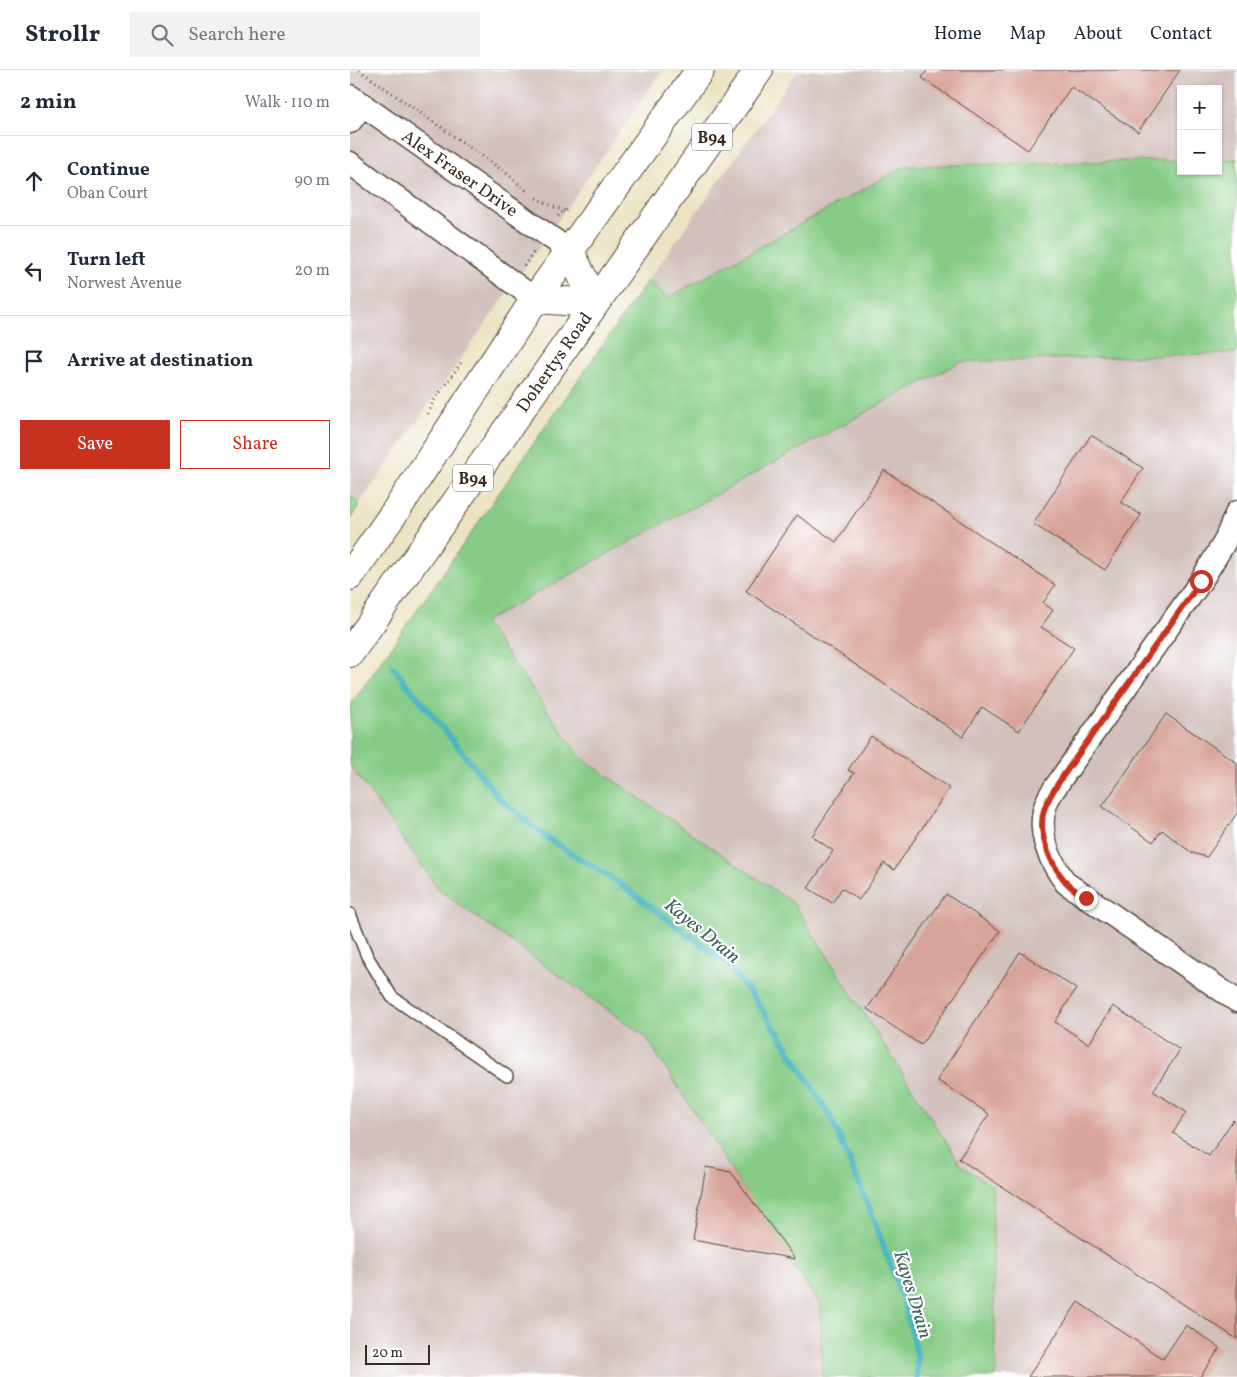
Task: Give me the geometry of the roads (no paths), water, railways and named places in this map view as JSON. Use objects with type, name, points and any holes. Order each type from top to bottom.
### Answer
[{"type":"main road","name":"B94","points":[[350,576],[399,506],[535,299],[700,70]]},
{"type":"main road","name":"Dohertys Road","points":[[350,653],[759,70]]},
{"type":"main road","points":[[535,299],[595,303],[570,251]]},
{"type":"street","name":"Alex Fraser Drive","points":[[354,108],[570,251]]},
{"type":"street","points":[[350,162],[535,299]]},
{"type":"street","points":[[1237,512],[1224,543],[1201,581],[1049,798],[1042,820],[1043,835],[1053,864],[1066,882],[1237,1001]]},
{"type":"lane","points":[[350,914],[368,956],[392,998],[507,1076]]},
{"type":"waterway","name":"Kayes Drain","points":[[393,667],[501,800],[547,838],[619,883],[725,962],[752,995],[831,1117],[872,1215],[904,1302],[917,1354],[917,1377]]}]
